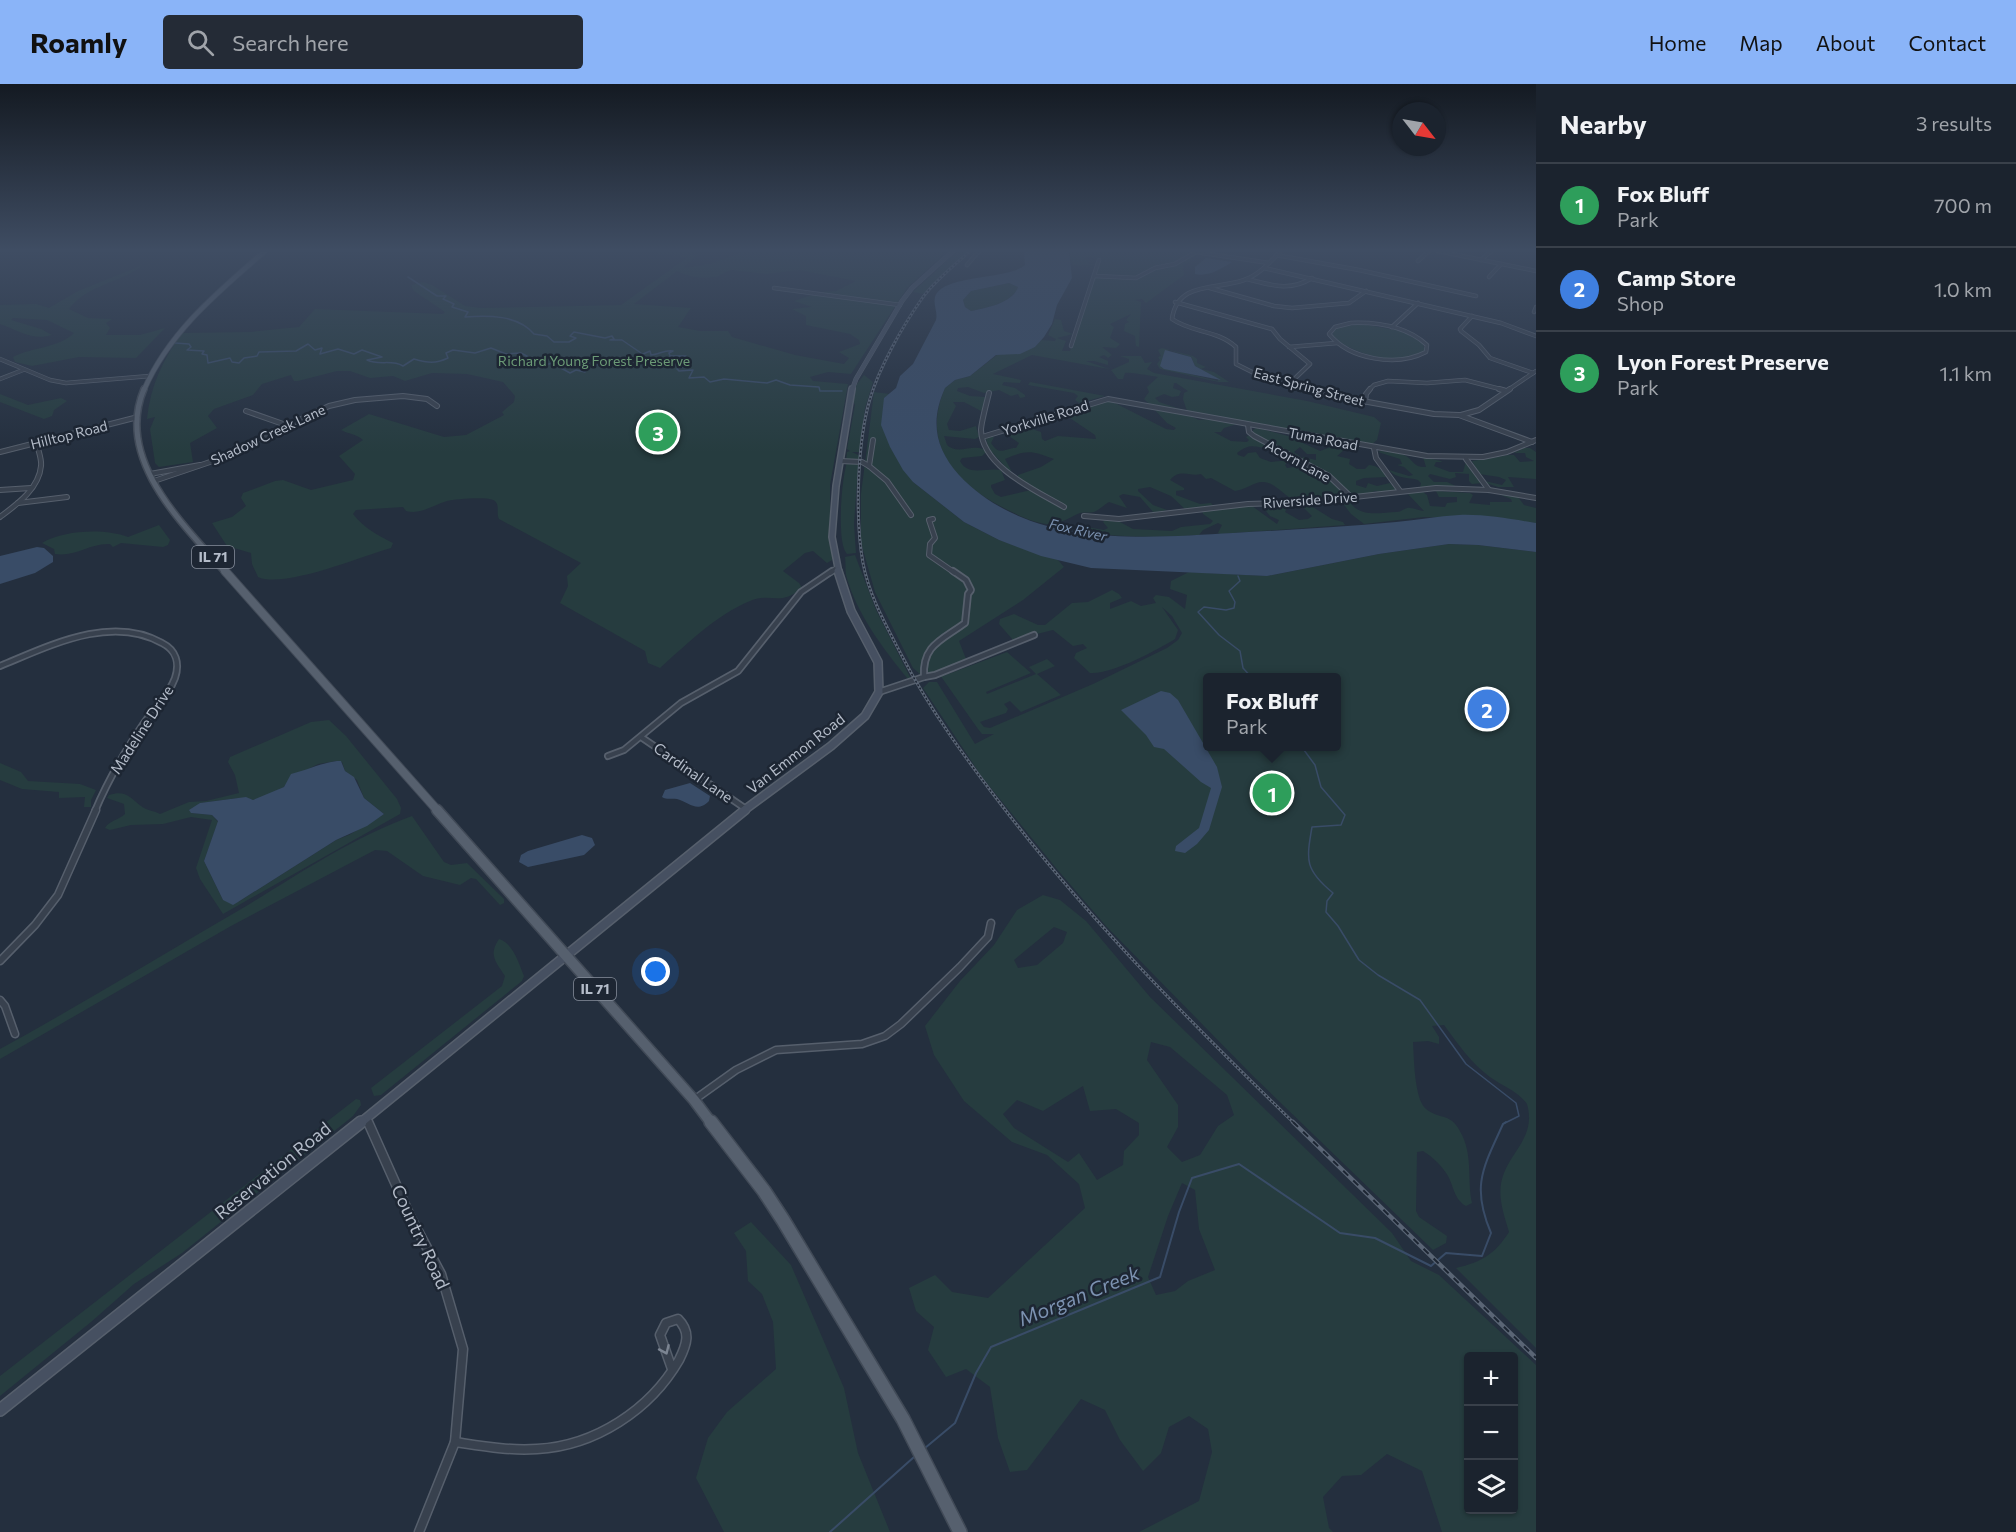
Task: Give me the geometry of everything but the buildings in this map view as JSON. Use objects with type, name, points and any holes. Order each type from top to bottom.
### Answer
[{"type":"main road","name":"IL 71","points":[[192,319],[174,336],[160,355],[142,397],[138,417],[142,457],[165,500],[199,542],[694,1100],[776,1209],[903,1419],[960,1532]]},
{"type":"street","points":[[892,319],[851,390],[840,461],[832,537],[837,568],[852,611],[878,662],[879,692],[935,675],[1034,635]]},
{"type":"street","points":[[1071,346],[1080,319]]},
{"type":"street","name":"East Spring Street","points":[[1172,319],[1176,323],[1226,339],[1236,347],[1238,367],[1289,384],[1365,402],[1434,414],[1459,415],[1534,441]]},
{"type":"street","points":[[1237,319],[1265,326],[1276,333],[1289,347],[1305,357],[1310,364],[1289,384]]},
{"type":"street","points":[[1392,327],[1401,319]]},
{"type":"street","points":[[1469,319],[1460,328],[1461,331],[1477,343],[1487,356],[1534,372]]},
{"type":"street","points":[[1482,319],[1511,326],[1536,336]]},
{"type":"street","points":[[1289,347],[1336,344],[1352,351],[1385,359],[1410,359],[1426,352],[1426,345],[1421,339],[1392,327],[1361,323],[1332,328],[1329,334],[1336,344]]},
{"type":"street","points":[[0,359],[50,380],[72,383],[150,376]]},
{"type":"street","points":[[0,379],[23,370]]},
{"type":"street","points":[[1459,415],[1479,410],[1534,372]]},
{"type":"street","points":[[1365,402],[1366,394],[1374,385],[1388,381],[1428,383],[1465,380],[1506,391]]},
{"type":"street","points":[[989,393],[981,428],[987,450],[1002,468],[1064,507]]},
{"type":"street","name":"Shadow Creek Lane","points":[[152,478],[204,465],[319,409],[354,400],[412,397],[434,402],[437,406]]},
{"type":"street","name":"Yorkville Road","points":[[982,437],[1108,399]]},
{"type":"street","name":"Tuma Road","points":[[1108,399],[1426,456],[1466,459],[1493,457],[1534,441]]},
{"type":"street","points":[[246,411],[286,425]]},
{"type":"street","name":"Hilltop Road","points":[[0,453],[138,417]]},
{"type":"street","name":"Acorn Lane","points":[[1248,425],[1249,432],[1254,436],[1329,476],[1351,497]]},
{"type":"street","points":[[869,466],[873,440]]},
{"type":"street","points":[[0,517],[18,502],[37,480],[41,465],[37,443]]},
{"type":"street","points":[[1374,448],[1376,458],[1400,491]]},
{"type":"street","points":[[1466,459],[1489,490]]},
{"type":"street","points":[[840,461],[862,462],[869,466],[887,481],[911,515]]},
{"type":"street","name":"Shadow Creek Lane","points":[[152,478],[180,467],[204,465]]},
{"type":"street","points":[[0,490],[31,488]]},
{"type":"street","name":"Riverside Drive","points":[[1084,516],[1119,519],[1259,503],[1309,502],[1436,488],[1489,490],[1536,498]]},
{"type":"street","points":[[18,502],[67,497]]},
{"type":"street","points":[[924,677],[923,660],[932,647],[965,623],[968,594],[971,590],[966,580],[929,555],[930,544],[935,538],[928,520],[933,519]]},
{"type":"street","points":[[608,756],[624,750],[681,703],[738,671],[801,592],[837,568]]},
{"type":"street","name":"Madeline Drive","points":[[0,666],[66,641],[118,632],[144,634],[162,641],[173,650],[177,664],[169,689],[111,776],[54,901],[21,941],[0,961]]},
{"type":"street","name":"Van Emmon Road","points":[[566,956],[746,809],[854,726],[874,704],[879,692]]},
{"type":"street","name":"Cardinal Lane","points":[[641,736],[746,809]]},
{"type":"street","points":[[694,1100],[736,1070],[776,1050],[862,1044],[885,1036],[901,1024],[960,967],[988,937],[991,923]]},
{"type":"street","name":"Reservation Road","points":[[0,1410],[566,956]]},
{"type":"street","points":[[0,1000],[5,1006],[15,1034]]},
{"type":"street","name":"Country Road","points":[[366,1118],[410,1216],[441,1274],[462,1349],[455,1443],[419,1532]]},
{"type":"street","points":[[455,1443],[543,1450],[571,1444],[602,1432],[635,1411],[655,1392],[672,1369],[684,1350],[688,1336],[685,1323],[678,1319],[666,1323],[660,1335],[672,1369]]},
{"type":"green space","points":[[0,319],[12,319],[11,320],[41,329],[52,335],[32,336],[0,324]]},
{"type":"green space","points":[[23,319],[112,319],[106,323],[110,328],[106,335],[140,335],[165,328],[136,358],[79,357],[32,366],[15,362],[13,357],[61,342],[74,333],[47,320]]},
{"type":"green space","name":"Richard Young Forest Preserve","points":[[306,319],[684,319],[678,327],[700,331],[728,331],[732,337],[795,355],[844,364],[849,358],[839,352],[860,344],[859,340],[850,334],[806,325],[806,319],[887,319],[851,374],[828,372],[810,377],[813,381],[848,384],[830,485],[830,516],[834,549],[832,560],[827,563],[813,551],[805,553],[783,571],[802,588],[788,597],[757,599],[737,607],[702,631],[660,668],[648,663],[645,651],[560,603],[568,586],[567,576],[581,563],[499,519],[497,505],[492,499],[451,500],[417,512],[406,511],[403,507],[356,510],[353,514],[357,519],[371,531],[393,543],[391,548],[323,570],[286,579],[270,580],[258,577],[252,564],[251,553],[227,546],[212,523],[232,517],[246,506],[241,498],[243,493],[283,480],[311,490],[353,480],[355,474],[339,456],[363,440],[341,430],[369,414],[444,437],[466,435],[504,415],[502,412],[514,402],[515,396],[503,382],[467,374],[432,373],[405,381],[393,376],[370,378],[350,371],[337,371],[298,381],[294,381],[291,375],[262,384],[253,395],[214,409],[208,416],[217,428],[190,443],[193,462],[159,467],[155,463],[150,429],[155,417],[147,419],[151,396],[158,374],[182,333],[250,332],[299,327]]},
{"type":"green space","points":[[1055,319],[1061,320],[1064,331],[1073,334],[1057,338],[1066,341],[1062,351],[1070,351],[1081,319],[1121,319],[1110,324],[1114,327],[1110,338],[1120,344],[1116,348],[1102,347],[1112,355],[1108,358],[1104,355],[1099,357],[1108,361],[1108,365],[1086,361],[1109,369],[1032,355],[993,374],[1021,380],[1020,383],[1004,382],[1002,385],[1015,388],[1025,397],[1020,398],[1018,394],[1011,396],[999,390],[984,393],[968,387],[958,388],[957,391],[970,396],[986,397],[984,410],[981,411],[964,402],[953,402],[956,406],[947,424],[949,430],[960,431],[976,426],[979,437],[975,439],[944,436],[947,445],[956,449],[977,448],[987,451],[982,456],[962,458],[960,461],[968,469],[1001,470],[1005,480],[991,485],[995,494],[1001,497],[1031,490],[1033,488],[1018,478],[1018,475],[1041,467],[1054,459],[1025,452],[1005,459],[1010,472],[989,449],[986,439],[994,437],[991,443],[1000,451],[1016,448],[1019,443],[1003,432],[1035,422],[1037,424],[1029,428],[1041,432],[1042,439],[1045,441],[1058,436],[1096,439],[1095,435],[1064,414],[1109,400],[1166,429],[1176,428],[1167,423],[1154,409],[1185,414],[1199,420],[1208,419],[1237,424],[1224,428],[1221,432],[1214,432],[1231,441],[1247,442],[1249,440],[1246,437],[1250,435],[1272,448],[1247,447],[1237,453],[1238,455],[1244,457],[1248,453],[1256,452],[1260,458],[1271,462],[1289,460],[1285,465],[1287,468],[1294,467],[1295,463],[1310,466],[1331,479],[1347,496],[1301,501],[1291,498],[1267,482],[1259,482],[1235,491],[1211,478],[1206,479],[1201,474],[1177,474],[1170,480],[1184,490],[1176,491],[1176,495],[1200,504],[1211,503],[1214,507],[1186,510],[1171,496],[1150,487],[1138,489],[1138,491],[1153,505],[1167,510],[1154,513],[1140,497],[1123,494],[1119,496],[1127,508],[1109,502],[1094,512],[1080,513],[1054,524],[1033,521],[1016,514],[988,499],[958,475],[940,445],[937,427],[938,409],[945,388],[955,380],[970,376],[997,355],[1035,347],[1041,340],[1055,341],[1056,339],[1048,335]]},
{"type":"green space","points":[[1140,319],[1139,347],[1136,346],[1135,336],[1124,331],[1125,324],[1129,322],[1126,320]]},
{"type":"green space","points":[[1361,324],[1401,331],[1422,342],[1425,350],[1416,356],[1404,359],[1377,357],[1351,348],[1332,336],[1335,328]]},
{"type":"green space","points":[[1162,348],[1193,356],[1197,359],[1197,363],[1206,367],[1201,369],[1214,372],[1229,382],[1219,382],[1160,369],[1157,364],[1160,360],[1158,357],[1161,356],[1158,350]],"holes":[[[1169,350],[1191,357],[1195,366],[1218,381],[1161,367],[1164,355]]]},
{"type":"green space","points":[[1120,356],[1141,356],[1145,363],[1152,362],[1147,369],[1154,373],[1307,401],[1374,417],[1381,423],[1377,440],[1371,445],[1187,411],[1183,399],[1184,393],[1188,391],[1176,383],[1173,388],[1181,391],[1179,396],[1172,397],[1164,394],[1155,398],[1159,402],[1183,410],[1150,405],[1144,399],[1149,392],[1147,387],[1158,377],[1125,373],[1123,379],[1118,379],[1111,370],[1129,362],[1129,359]]},
{"type":"green space","points":[[864,375],[873,382],[865,408],[860,452],[852,452],[860,456],[860,461],[846,461],[847,452],[850,451],[847,449],[855,405],[852,398],[857,384]]},
{"type":"green space","points":[[1030,382],[1105,396],[1079,403],[1075,400],[1078,396],[1074,393],[1028,385]]},
{"type":"green space","points":[[874,392],[890,394],[884,398],[913,482],[964,522],[999,540],[1058,560],[1064,567],[1023,600],[959,641],[966,659],[935,673],[921,675],[913,668],[875,592],[861,543],[861,494]]},
{"type":"green space","points":[[0,394],[28,405],[61,398],[67,401],[54,410],[52,416],[44,419],[0,402]]},
{"type":"green space","points":[[1257,428],[1288,436],[1320,451],[1331,447],[1343,448],[1344,450],[1337,456],[1350,459],[1349,464],[1357,469],[1365,469],[1369,465],[1375,466],[1387,477],[1364,478],[1356,481],[1356,485],[1366,488],[1368,483],[1377,486],[1390,483],[1396,490],[1351,496],[1334,479],[1302,459],[1303,457],[1316,460],[1316,454],[1307,454],[1300,447],[1294,452],[1301,457],[1295,456],[1253,433],[1253,430]]},
{"type":"green space","points":[[1530,448],[1536,452],[1536,479],[1508,477],[1514,487],[1498,487],[1486,483],[1485,481],[1502,485],[1506,480],[1479,474],[1472,461],[1514,455],[1520,462],[1534,461],[1526,457],[1525,453],[1514,453]]},
{"type":"green space","points":[[1378,452],[1403,455],[1422,467],[1426,467],[1423,457],[1441,461],[1436,462],[1434,466],[1450,472],[1463,472],[1466,461],[1482,483],[1472,484],[1469,481],[1469,474],[1455,473],[1456,477],[1450,479],[1430,474],[1428,476],[1434,482],[1447,482],[1460,488],[1420,488],[1421,483],[1418,480],[1392,473],[1389,470],[1413,475],[1404,467],[1397,465],[1402,464],[1400,459]]},
{"type":"green space","points":[[847,462],[858,462],[858,467],[854,524],[856,553],[847,554],[841,524],[843,481]]},
{"type":"green space","points":[[1436,491],[1470,493],[1473,495],[1469,503],[1490,505],[1490,502],[1512,502],[1511,499],[1496,493],[1518,497],[1524,505],[1536,508],[1536,523],[1424,517],[1364,524],[1351,514],[1341,501],[1349,501],[1359,510],[1371,513],[1399,512],[1408,508],[1424,511],[1407,493],[1423,492],[1427,495],[1430,506],[1445,507],[1447,503],[1457,502],[1457,497],[1439,497]]},
{"type":"green space","points":[[1298,504],[1288,506],[1285,512],[1299,520],[1308,519],[1312,516],[1303,507],[1308,504],[1345,525],[1220,534],[1218,533],[1222,525],[1218,523],[1203,530],[1199,535],[1153,537],[1077,532],[1074,526],[1104,530],[1108,528],[1103,522],[1105,520],[1120,522],[1133,529],[1172,531],[1181,527],[1210,524],[1213,521],[1203,514],[1202,510],[1252,506],[1277,524],[1279,520],[1270,516],[1262,506]]},
{"type":"green space","points":[[159,525],[170,540],[168,545],[163,547],[121,543],[113,547],[110,544],[103,544],[70,554],[55,554],[54,549],[42,543],[61,535],[84,532],[108,532],[128,537]]},
{"type":"green space","points":[[1449,544],[1536,552],[1536,1348],[1456,1268],[1487,1256],[1509,1232],[1501,1202],[1501,1188],[1504,1173],[1522,1142],[1528,1125],[1527,1104],[1523,1099],[1477,1066],[1444,1025],[1432,1026],[1439,1037],[1439,1044],[1428,1041],[1413,1042],[1415,1077],[1422,1104],[1431,1113],[1454,1122],[1462,1135],[1469,1161],[1472,1203],[1466,1206],[1457,1196],[1440,1165],[1423,1151],[1417,1152],[1416,1211],[1419,1217],[1447,1236],[1446,1243],[1433,1250],[1253,1076],[1106,926],[982,777],[923,688],[929,682],[937,682],[975,744],[994,734],[982,734],[940,675],[943,676],[1007,652],[1031,673],[986,692],[987,694],[1036,674],[1029,667],[1047,659],[1055,666],[1037,674],[1061,695],[1021,712],[1010,701],[1004,704],[1008,709],[1006,713],[980,722],[984,727],[990,728],[1093,684],[1167,648],[1178,640],[1182,633],[1172,616],[1162,607],[1178,630],[1175,639],[1121,666],[1099,673],[1090,673],[1074,658],[1076,653],[1087,648],[1083,644],[1073,646],[1053,630],[1013,640],[999,624],[1000,619],[1014,614],[1038,625],[1045,625],[1072,603],[1088,602],[1112,590],[1122,598],[1110,603],[1110,609],[1131,601],[1141,606],[1156,603],[1153,598],[1156,595],[1169,597],[1185,609],[1187,595],[1170,589],[1171,581],[1189,572],[1267,576],[1379,554]]},
{"type":"green space","points":[[855,555],[876,610],[911,679],[908,679],[880,643],[857,603],[846,575],[845,557]]},
{"type":"green space","points":[[329,720],[346,736],[397,799],[401,808],[400,814],[223,914],[200,879],[196,868],[212,820],[191,817],[163,824],[131,825],[110,830],[105,828],[109,823],[125,814],[124,804],[107,798],[109,795],[123,794],[143,807],[160,814],[189,802],[206,801],[239,793],[235,775],[228,762],[230,757],[311,722]],"holes":[[[342,762],[345,771],[357,780],[364,798],[384,814],[336,840],[238,902],[223,900],[204,861],[218,822],[212,815],[191,813],[200,803],[261,798],[284,787],[294,773],[301,773],[318,764]]]},
{"type":"green space","points":[[0,763],[21,772],[28,781],[80,784],[96,790],[91,800],[91,807],[84,807],[85,797],[59,798],[59,792],[22,789],[0,780]]},
{"type":"green space","points":[[412,816],[444,862],[451,865],[467,863],[504,899],[504,903],[500,905],[476,879],[471,878],[460,885],[423,876],[387,851],[375,850],[231,926],[0,1059],[0,1049],[328,856],[369,834]]},
{"type":"green space","points":[[1043,895],[1060,900],[1086,921],[1150,997],[1392,1233],[1411,1261],[1439,1275],[1536,1365],[1536,1532],[1442,1532],[1422,1471],[1387,1454],[1361,1475],[1342,1476],[1323,1497],[1329,1528],[1333,1532],[1139,1532],[1199,1501],[1212,1452],[1208,1429],[1189,1416],[1169,1427],[1161,1453],[1143,1471],[1120,1440],[1105,1410],[1081,1399],[1027,1470],[1010,1472],[998,1438],[990,1387],[966,1369],[946,1377],[928,1350],[934,1327],[916,1311],[909,1288],[935,1275],[952,1292],[988,1298],[1085,1208],[1079,1184],[1047,1155],[1012,1142],[964,1101],[934,1055],[925,1026],[960,981],[994,945],[1017,910]],"holes":[[[1054,927],[1067,932],[1063,943],[1037,965],[1018,968],[1014,960]],[[1151,1042],[1170,1047],[1227,1095],[1234,1115],[1218,1126],[1200,1155],[1182,1162],[1167,1147],[1178,1127],[1178,1105],[1147,1060]],[[1083,1086],[1090,1111],[1116,1109],[1139,1123],[1139,1135],[1124,1151],[1123,1165],[1097,1180],[1079,1153],[1068,1162],[1014,1128],[1003,1114],[1017,1100],[1043,1111]],[[1182,1183],[1195,1190],[1199,1229],[1215,1270],[1188,1281],[1175,1291],[1156,1295],[1148,1277],[1168,1216]]]},
{"type":"green space","points":[[499,939],[504,941],[515,954],[524,976],[522,981],[381,1095],[374,1096],[371,1088],[502,986],[505,976],[494,958],[494,950]]},
{"type":"green space","points":[[356,1099],[360,1100],[361,1105],[353,1116],[182,1253],[134,1284],[0,1396],[0,1376]]},
{"type":"green space","points":[[751,1222],[791,1265],[844,1388],[858,1453],[890,1532],[724,1532],[696,1478],[708,1438],[727,1412],[776,1369],[773,1322],[762,1294],[748,1281],[746,1251],[734,1233]]},
{"type":"water","points":[[1053,319],[1044,337],[1035,347],[1020,354],[996,355],[970,376],[955,380],[945,388],[937,412],[937,434],[951,465],[987,499],[1019,516],[1052,527],[1088,534],[1162,536],[1376,524],[1451,516],[1488,516],[1536,523],[1536,552],[1449,544],[1379,554],[1267,576],[1091,568],[1041,556],[999,540],[964,522],[913,482],[890,447],[881,425],[884,398],[896,388],[900,376],[913,364],[936,320]]},
{"type":"water","points":[[1165,350],[1191,357],[1195,366],[1221,380],[1164,369],[1160,366]]},
{"type":"water","points":[[37,547],[44,548],[53,556],[53,562],[35,573],[0,584],[0,556]]},
{"type":"water","points":[[1161,691],[1170,693],[1178,700],[1203,743],[1203,751],[1208,751],[1217,767],[1222,787],[1209,830],[1197,844],[1185,853],[1175,851],[1176,846],[1199,828],[1211,788],[1164,749],[1154,747],[1146,735],[1121,710]]},
{"type":"water","points":[[341,761],[345,771],[354,777],[364,798],[384,814],[367,826],[336,840],[233,905],[223,900],[204,861],[218,821],[212,815],[191,813],[189,810],[200,803],[246,797],[253,800],[284,787],[291,774]]},
{"type":"water","points":[[690,783],[710,796],[705,805],[697,807],[677,799],[662,797],[665,790]]},
{"type":"water","points":[[582,835],[592,838],[595,845],[584,855],[528,867],[519,862],[521,855],[528,851]]},
{"type":"waterway","points":[[505,319],[520,323],[534,334],[547,336],[554,342],[569,342],[576,338],[570,336],[574,332],[605,338],[612,336],[614,339],[610,340],[622,340],[641,353]]},
{"type":"waterway","points":[[175,343],[189,344],[191,347],[187,350],[204,351],[202,354],[207,355],[208,363],[230,358],[232,362],[239,363],[244,358],[257,356],[259,352],[296,351],[308,344],[315,350],[322,348],[320,354],[338,349],[354,354],[362,350],[382,357],[367,360],[403,366],[414,359],[431,362],[443,360],[448,358],[446,353],[453,350],[475,353],[491,348],[506,354],[521,353],[536,361],[537,366],[560,362],[561,368],[570,373],[576,370],[585,372],[587,368],[604,362],[606,365],[625,362],[650,351],[651,355],[673,351],[669,353],[670,356],[686,356],[681,365],[683,367],[677,369],[679,371],[693,370],[689,378],[704,377],[710,382],[724,379],[767,383],[776,380],[790,385],[819,387],[820,391],[842,391]]},
{"type":"waterway","name":"Morgan Creek","points":[[1238,576],[1240,581],[1229,591],[1235,602],[1234,608],[1226,610],[1204,607],[1198,612],[1219,635],[1240,651],[1243,668],[1248,673]]},
{"type":"waterway","name":"Morgan Creek","points":[[1305,751],[1315,765],[1321,787],[1345,815],[1341,825],[1312,827],[1309,848],[1312,871],[1333,893],[1327,901],[1326,912],[1338,926],[1359,960],[1378,975],[1420,1000],[1466,1064],[1516,1103],[1519,1116],[1503,1124]]},
{"type":"waterway","name":"Morgan Creek","points":[[925,1448],[955,1423],[976,1373],[991,1347],[1160,1277],[1179,1212],[1192,1178],[1239,1164],[1340,1233],[1375,1238],[1431,1266],[1446,1253],[1482,1256],[1491,1233],[1482,1202],[1482,1177],[1503,1124]]},
{"type":"waterway","name":"Morgan Creek","points":[[830,1532],[914,1457]]},
{"type":"railway","points":[[909,319],[885,361],[874,387],[862,437],[858,504],[860,545],[866,575],[879,611],[913,676],[949,734],[1036,849],[1143,971],[1295,1124]]},
{"type":"railway","points":[[1293,1122],[1536,1358]]},
{"type":"place","name":"Lyon Forest Preserve","points":[[658,432]]},
{"type":"place","name":"Camp Store","points":[[1487,709]]},
{"type":"place","name":"Fox Bluff","points":[[1272,793]]},
{"type":"water label","name":"Fox River","points":[[1078,530]]}]
